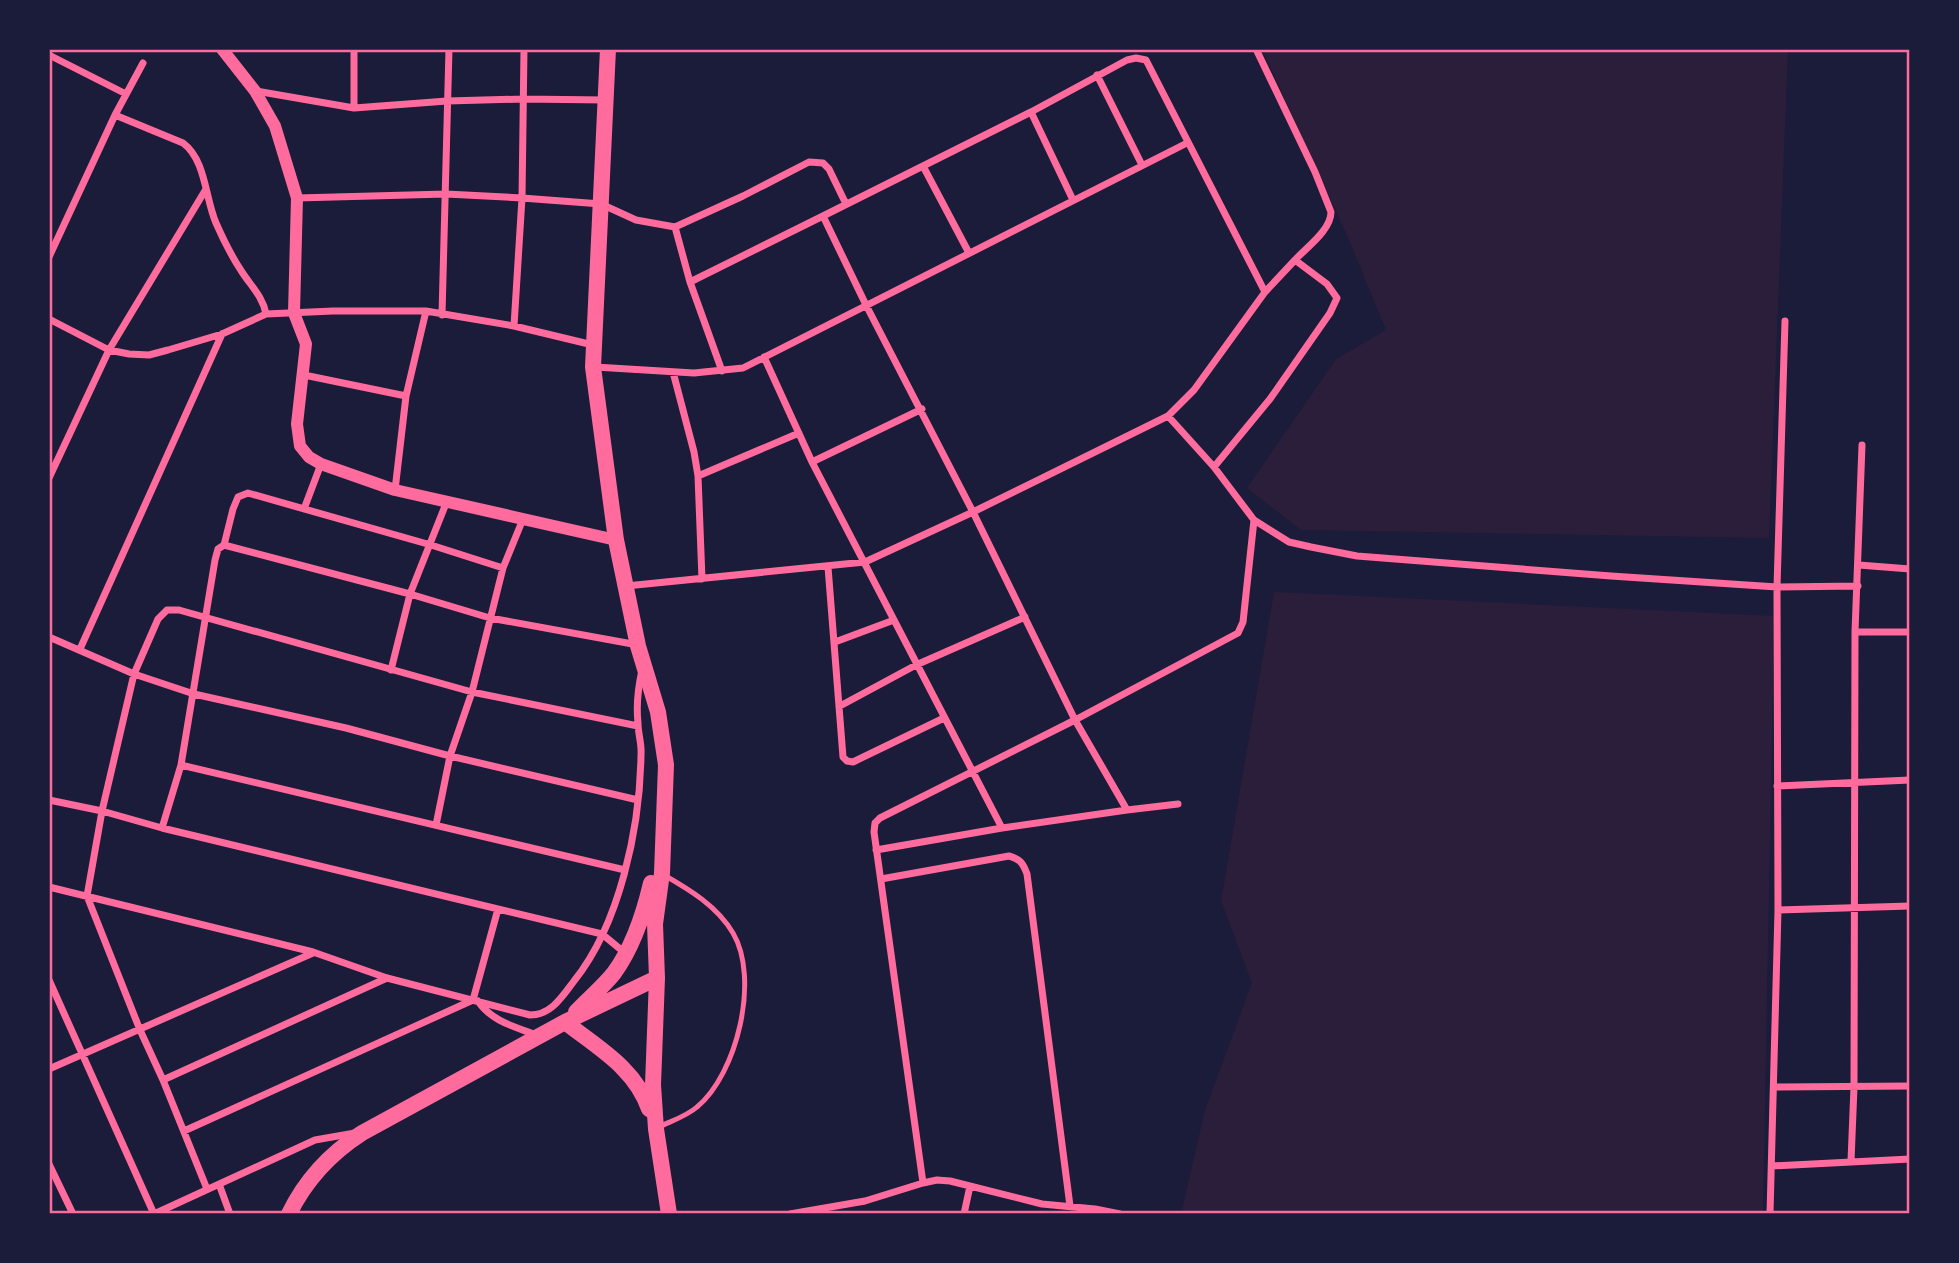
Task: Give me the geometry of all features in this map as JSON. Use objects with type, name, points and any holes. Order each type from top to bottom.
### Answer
[{"type":"main road","points":[[608,49],[593,367],[616,540],[639,646],[658,712],[666,765],[662,873],[655,924],[657,978],[653,1085],[656,1129],[669,1214]]},
{"type":"main road","points":[[565,1022],[613,974],[626,953],[646,906],[663,836]]},
{"type":"main road","points":[[289,1214],[316,1173],[342,1146],[362,1133],[565,1022],[657,978]]},
{"type":"main road","points":[[565,1022],[614,1059],[634,1079],[645,1095],[656,1129]]},
{"type":"street","points":[[222,49],[255,91],[275,125],[297,198],[294,313],[306,344],[297,424],[300,446],[309,457],[321,464],[395,490],[616,540]]},
{"type":"street","points":[[354,49],[354,108]]},
{"type":"street","points":[[442,315],[449,49]]},
{"type":"street","points":[[513,326],[522,198],[524,49]]},
{"type":"street","points":[[626,586],[865,562],[1168,416],[1194,390],[1265,292],[1331,219],[1331,212],[1319,181],[1256,49]]},
{"type":"street","points":[[49,55],[126,94]]},
{"type":"street","points":[[690,282],[1031,112],[1097,75],[1136,58],[1146,60],[1265,292]]},
{"type":"street","points":[[49,257],[115,115],[143,63]]},
{"type":"street","points":[[1097,75],[1142,165]]},
{"type":"street","points":[[255,91],[354,108],[447,101],[605,100]]},
{"type":"street","points":[[1031,112],[1073,200]]},
{"type":"street","points":[[115,115],[183,143],[191,149],[215,221],[241,271],[261,298],[266,314]]},
{"type":"street","points":[[593,367],[673,372],[743,368],[1187,144]]},
{"type":"street","points":[[297,198],[446,194],[601,204],[636,220],[675,227],[809,162],[817,161],[829,169],[846,204]]},
{"type":"street","points":[[923,166],[969,253]]},
{"type":"street","points":[[49,478],[109,350],[206,189]]},
{"type":"street","points":[[823,216],[866,305],[922,409],[1075,720],[1127,810]]},
{"type":"street","points":[[675,227],[690,282],[722,371]]},
{"type":"street","points":[[1214,467],[1270,399],[1335,305],[1337,298],[1327,284],[1295,260]]},
{"type":"street","points":[[49,319],[109,350],[149,355],[222,334],[266,314],[294,313],[426,311],[513,326],[594,346]]},
{"type":"street","points":[[395,490],[406,396],[426,311]]},
{"type":"street","points":[[1770,1214],[1778,910],[1777,587],[1785,321]]},
{"type":"street","points":[[80,649],[222,334]]},
{"type":"street","points":[[764,357],[812,462],[1002,828]]},
{"type":"street","points":[[673,372],[692,442],[698,476],[702,579]]},
{"type":"street","points":[[303,375],[406,396]]},
{"type":"street","points":[[812,462],[922,409]]},
{"type":"street","points":[[1168,416],[1214,467],[1254,520],[1289,542],[1357,556],[1777,587],[1857,586]]},
{"type":"street","points":[[698,476],[799,433]]},
{"type":"street","points":[[1851,1161],[1854,1087],[1855,632],[1862,444]]},
{"type":"street","points":[[304,509],[321,464]]},
{"type":"street","points":[[162,828],[181,765],[215,560],[218,549],[224,545],[233,509],[239,497],[248,493],[503,568]]},
{"type":"street","points":[[391,670],[410,594],[447,500]]},
{"type":"street","points":[[436,825],[450,756],[472,692],[503,568],[523,519]]},
{"type":"street","points":[[923,1183],[876,850],[875,823],[880,818],[1075,720],[1238,633],[1243,622],[1254,520]]},
{"type":"street","points":[[224,545],[490,618],[639,646]]},
{"type":"street","points":[[1858,565],[1910,569]]},
{"type":"street","points":[[828,566],[843,757],[853,762],[944,718]]},
{"type":"street","points":[[207,1189],[163,1080],[139,1030],[87,896],[134,674],[158,619],[167,610],[179,610],[472,692],[638,726]]},
{"type":"street","points":[[840,706],[916,665],[1025,617]]},
{"type":"street","points":[[835,642],[894,620]]},
{"type":"street","points":[[1855,632],[1910,632]]},
{"type":"street","points":[[49,637],[134,674],[194,694],[638,800]]},
{"type":"street","points":[[49,887],[313,952],[387,978],[530,1015],[544,1013],[560,1000],[581,973],[602,934],[625,870],[638,800],[642,755],[637,695],[643,662]]},
{"type":"street","points":[[181,765],[625,870]]},
{"type":"street","points":[[1777,786],[1910,780]]},
{"type":"street","points":[[49,800],[602,934],[626,953]]},
{"type":"street","points":[[876,850],[1002,828],[1178,804]]},
{"type":"street","points":[[881,879],[1009,856],[1018,858],[1024,864],[1070,1206]]},
{"type":"street","points":[[1778,910],[1910,906]]},
{"type":"street","points":[[475,1000],[498,909]]},
{"type":"street","points":[[49,1069],[313,952]]},
{"type":"street","points":[[163,1080],[387,978]]},
{"type":"street","points":[[49,980],[154,1214],[315,1140],[334,1135],[362,1133]]},
{"type":"street","points":[[475,1000],[500,1021],[540,1036]]},
{"type":"street","points":[[184,1132],[475,1000]]},
{"type":"street","points":[[1774,1087],[1910,1086]]},
{"type":"street","points":[[1772,1166],[1910,1160]]},
{"type":"street","points":[[49,1164],[73,1214]]},
{"type":"street","points":[[790,1214],[855,1203],[923,1183],[950,1181],[1042,1204],[1119,1214]]},
{"type":"street","points":[[219,1184],[230,1214]]},
{"type":"street","points":[[964,1214],[970,1186]]},
{"type":"street","points":[[1039,1214],[1042,1204]]},
{"type":"lane","points":[[656,1129],[696,1108],[721,1078],[733,1053],[741,1021],[744,991],[744,973],[735,936],[722,918],[696,894],[662,873]]},
{"type":"shaded area","points":[[1262,49],[1788,49],[1769,538],[1301,530],[1247,488],[1336,359],[1386,330],[1349,240]]},
{"type":"shaded area","points":[[1274,592],[1774,616],[1763,1214],[1181,1214],[1205,1110],[1252,983],[1221,901]]}]
